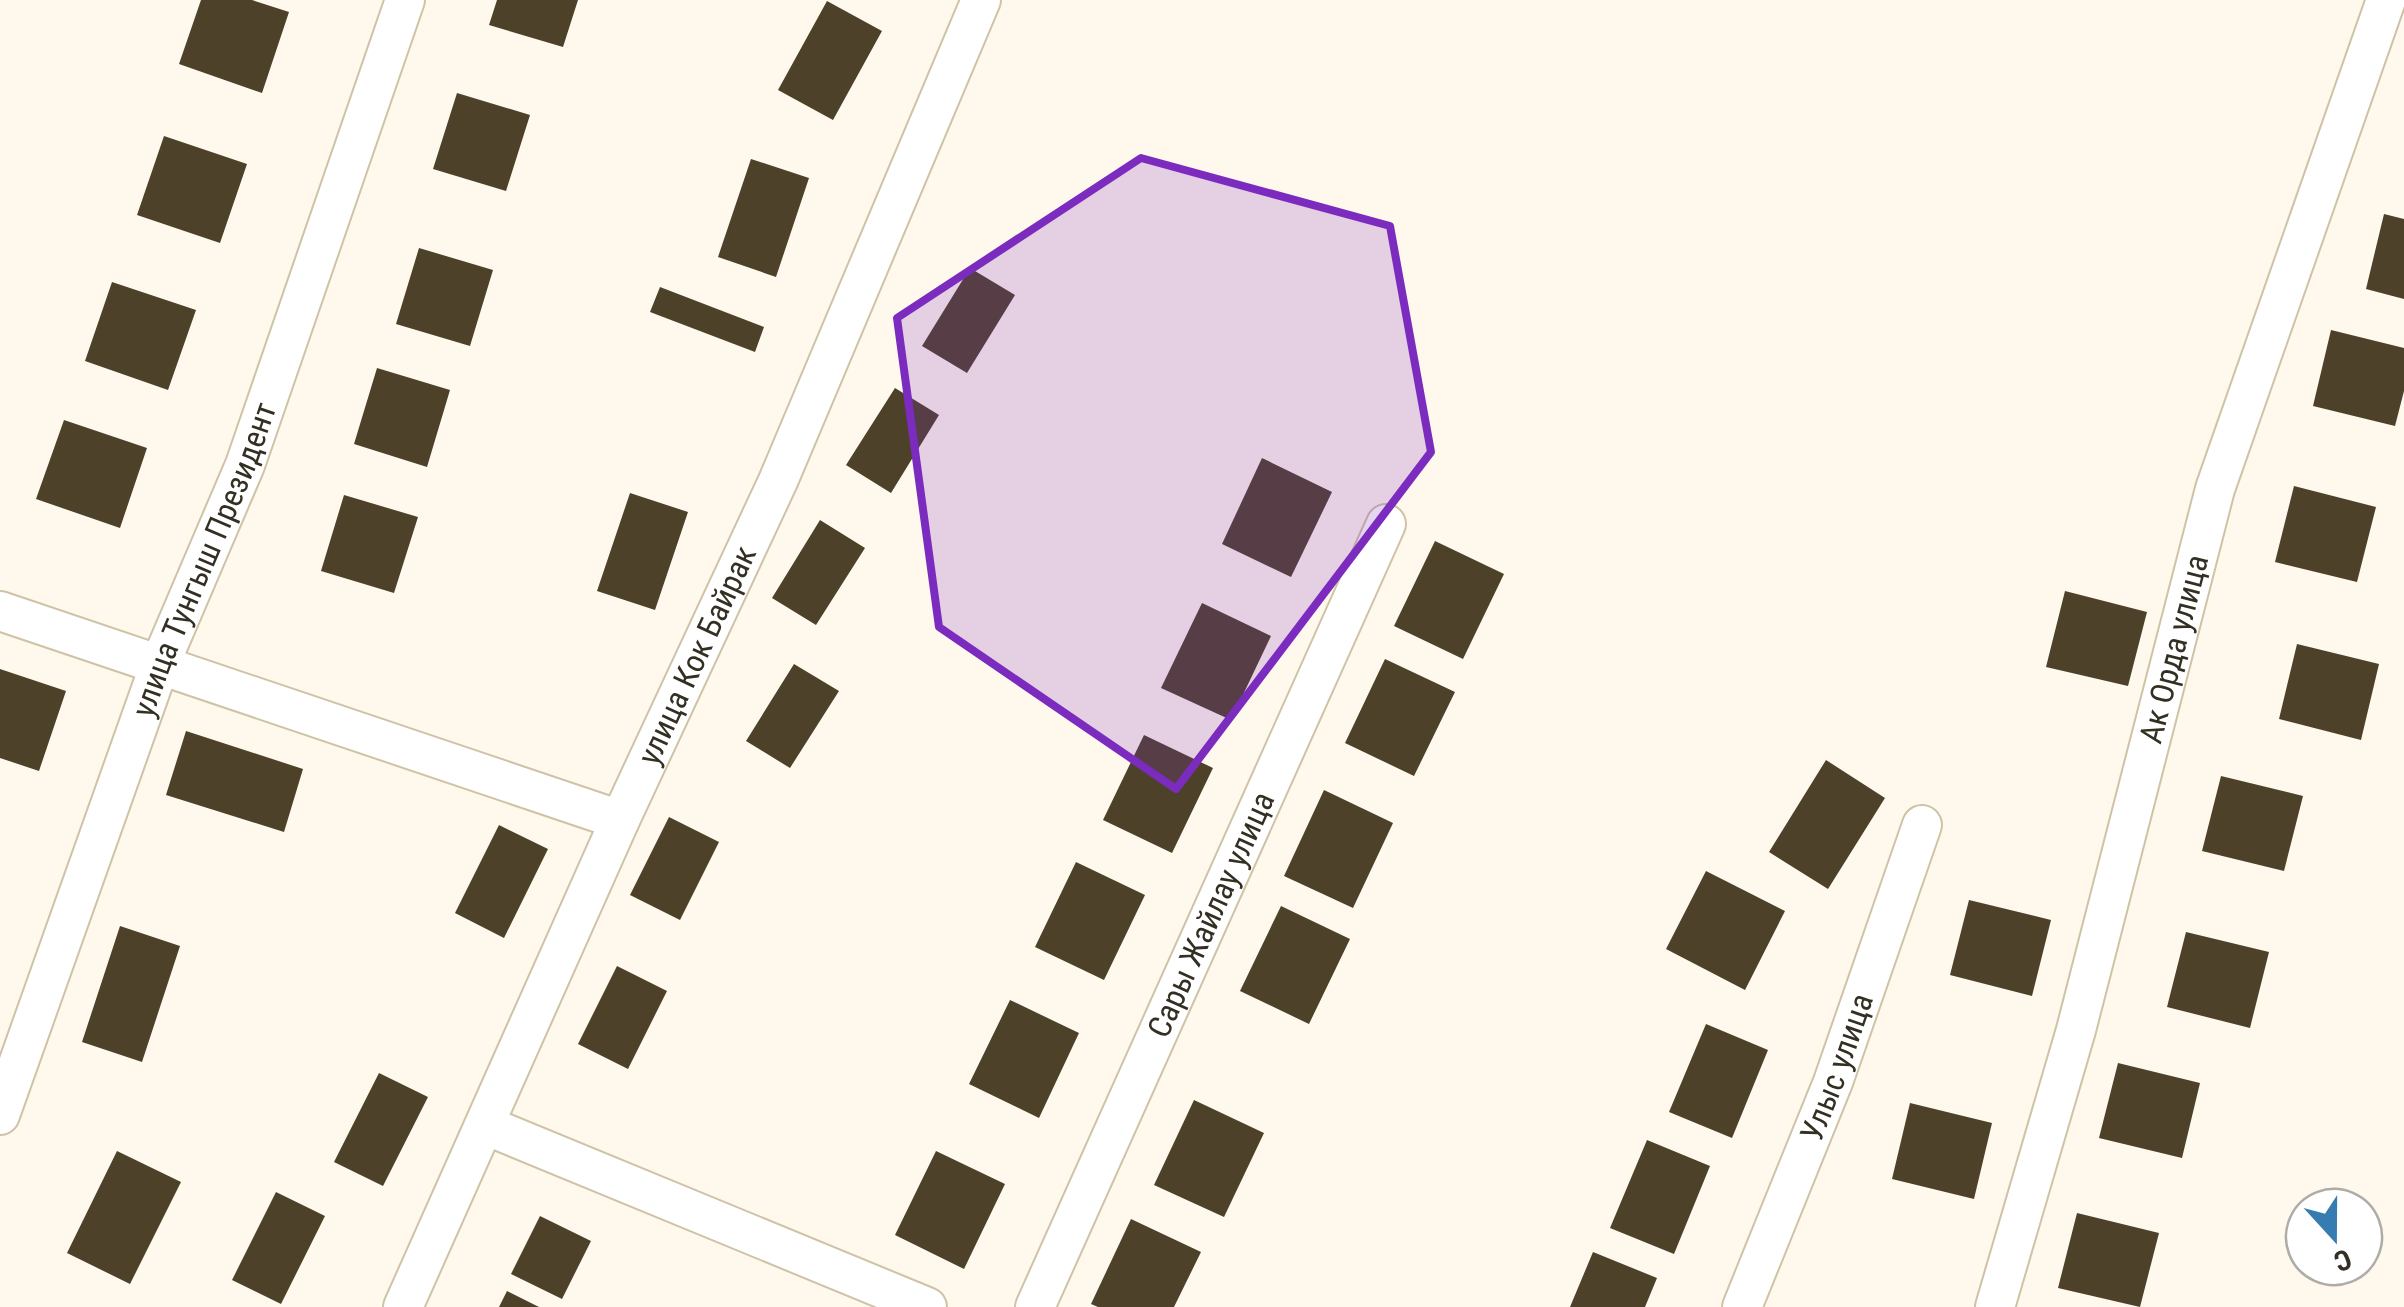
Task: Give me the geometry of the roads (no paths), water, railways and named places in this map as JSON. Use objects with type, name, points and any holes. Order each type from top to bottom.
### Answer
[{"type":"street","name":"улица Тунгыш Президент","points":[[0,1116],[160,664],[245,465],[404,0]]},
{"type":"street","name":"улица Кок Байрак","points":[[403,1307],[620,820],[778,481],[981,0]]},
{"type":"street","name":"Ак Орда улица","points":[[1995,1307],[2076,1030],[2215,489],[2386,0]]},
{"type":"street","name":"Сары Жайлау улица","points":[[1034,1307],[1386,524]]},
{"type":"street","points":[[0,611],[620,820]]},
{"type":"street","name":"Улыс улица","points":[[1742,1307],[1832,1082],[1922,825]]},
{"type":"street","points":[[485,1125],[927,1307]]}]
